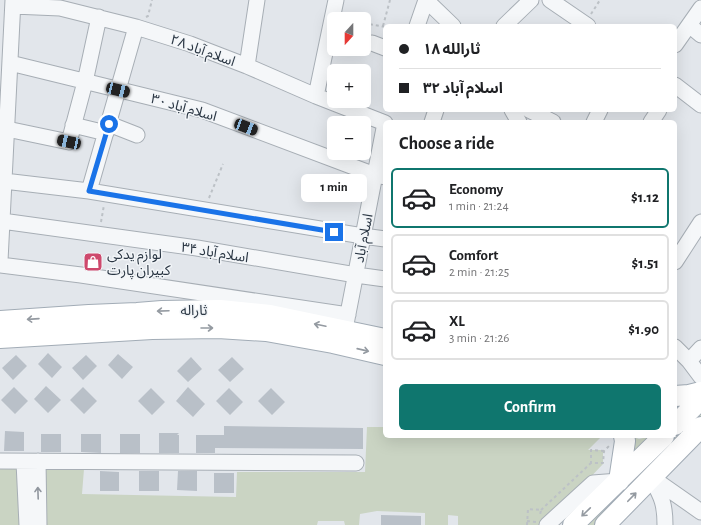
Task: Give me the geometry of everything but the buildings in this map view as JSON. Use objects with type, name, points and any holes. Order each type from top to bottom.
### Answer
[{"type":"main road","name":"ثاراله","points":[[0,338],[89,323],[137,313],[220,310],[347,322],[383,338]]},
{"type":"main road","name":"ثاراله","points":[[0,321],[89,323],[152,328],[218,328],[266,331],[333,343],[383,355]]},
{"type":"main road","points":[[677,396],[701,392]]},
{"type":"main road","points":[[677,423],[701,400]]},
{"type":"main road","points":[[605,525],[701,427]]},
{"type":"main road","points":[[619,480],[624,438]]},
{"type":"main road","points":[[573,525],[662,438]]},
{"type":"street","points":[[247,66],[257,0]]},
{"type":"street","points":[[316,96],[336,0]]},
{"type":"street","points":[[418,24],[426,0],[450,24]]},
{"type":"street","points":[[506,24],[531,0]]},
{"type":"street","points":[[550,0],[586,24]]},
{"type":"street","name":"اسلام آباد ۲۸","points":[[13,3],[61,4],[190,44],[383,122]]},
{"type":"street","points":[[0,262],[7,129],[4,111],[10,63],[6,40],[13,3]]},
{"type":"street","points":[[677,42],[701,8]]},
{"type":"street","points":[[7,129],[69,142],[85,82],[99,17]]},
{"type":"street","points":[[689,25],[701,35]]},
{"type":"street","points":[[89,191],[136,27]]},
{"type":"street","name":"اسلام آباد ۳۰","points":[[10,63],[202,110],[380,176]]},
{"type":"street","points":[[677,87],[701,105]]},
{"type":"street","points":[[533,112],[549,120]]},
{"type":"street","points":[[73,126],[107,128],[137,135]]},
{"type":"street","name":"اسلام آباد","points":[[347,322],[363,236],[380,176],[383,144]]},
{"type":"street","points":[[4,180],[89,191],[383,239]]},
{"type":"street","name":"اسلام آباد ۳۴","points":[[2,221],[197,248],[383,279]]},
{"type":"street","points":[[677,259],[701,222]]},
{"type":"street","points":[[0,265],[89,276],[347,322]]},
{"type":"street","points":[[689,361],[701,348]]},
{"type":"street","points":[[677,349],[689,361],[701,377]]},
{"type":"street","points":[[0,462],[356,463]]},
{"type":"street","points":[[27,525],[31,462]]},
{"type":"street","points":[[31,462],[39,525]]},
{"type":"street","points":[[651,477],[701,512]]},
{"type":"street","points":[[651,477],[660,493],[665,511],[665,525]]},
{"type":"street","points":[[542,522],[593,484],[619,480]]},
{"type":"path","points":[[136,27],[148,16],[152,0]]},
{"type":"path","points":[[385,24],[390,0]]},
{"type":"path","points":[[588,24],[600,0]]},
{"type":"path","points":[[371,24],[383,27]]},
{"type":"path","points":[[204,210],[223,164]]},
{"type":"path","points":[[99,235],[105,194]]},
{"type":"path","points":[[527,525],[528,509],[541,510],[590,463],[591,450],[604,451],[602,463],[590,463]]},
{"type":"path","points":[[527,521],[542,522],[541,510]]},
{"type":"green space","points":[[701,410],[701,419],[595,525],[584,525],[675,438],[677,438]]},
{"type":"green space","points":[[367,427],[383,427],[383,438],[600,438],[588,450],[603,450],[603,464],[563,506],[541,525],[458,525],[458,516],[448,515],[448,525],[425,525],[425,513],[377,511],[360,514],[359,525],[345,525],[344,521],[318,521],[317,525],[43,525],[42,469],[84,469],[82,494],[236,497],[237,472],[365,472]]},
{"type":"green space","points":[[631,438],[647,438],[629,463]]},
{"type":"green space","points":[[0,468],[21,469],[21,525],[0,525]]},
{"type":"place","name":"لوازم یدکی کبیران پارت","points":[[93,262]]},
{"type":"route","points":[[109,124],[89,191],[334,232]]}]
